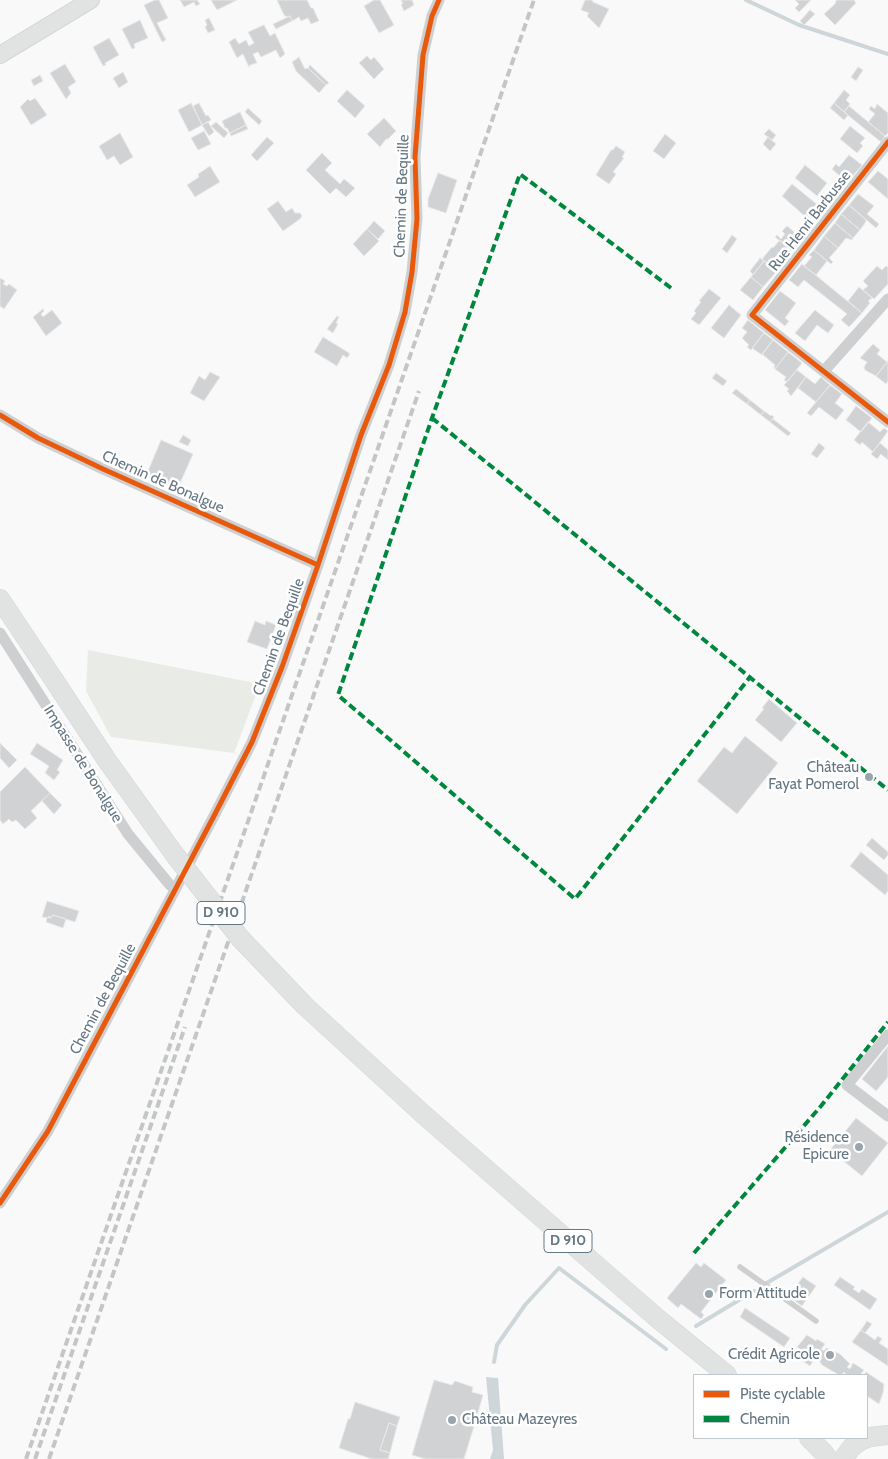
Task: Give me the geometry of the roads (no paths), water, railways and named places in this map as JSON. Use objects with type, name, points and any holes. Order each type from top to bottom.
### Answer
[{"type":"main road","points":[[0,55],[91,0]]},
{"type":"main road","name":"D 910","points":[[0,599],[106,759],[174,855],[240,938],[305,1006],[424,1115],[657,1318],[720,1370]]},
{"type":"main road","points":[[868,1438],[888,1435]]},
{"type":"main road","points":[[811,1439],[828,1459]]},
{"type":"main road","points":[[846,1439],[860,1441]]},
{"type":"main road","points":[[843,1459],[852,1447],[865,1439]]},
{"type":"street","name":"Chemin de Bequille","points":[[0,1203],[48,1131],[252,742],[282,666],[361,436],[389,365],[404,312],[412,272],[416,228],[414,157],[423,55],[432,16],[439,0]]},
{"type":"street","name":"Rue Henri Barbusse","points":[[824,372],[752,315],[888,142]]},
{"type":"street","points":[[888,299],[824,372],[888,422]]},
{"type":"street","name":"Chemin de Bonalgue","points":[[0,415],[38,438],[103,469],[318,565]]},
{"type":"street","name":"Impasse de Bonalgue","points":[[0,633],[128,834],[170,885],[175,888]]},
{"type":"street","points":[[888,1035],[848,1085],[888,1116]]},
{"type":"lane","points":[[740,1267],[816,1321]]},
{"type":"waterway","points":[[746,0],[799,25],[888,54]]},
{"type":"waterway","points":[[765,1284],[888,1212]]},
{"type":"waterway","points":[[494,1362],[497,1345],[525,1305],[559,1268],[666,1349]]},
{"type":"waterway","points":[[696,1326],[754,1291]]},
{"type":"railway","points":[[26,1459],[534,0]]},
{"type":"railway","points":[[49,1459],[419,391]]},
{"type":"railway","points":[[35,1459],[185,1027]]},
{"type":"place","name":"Château Fayat Pomerol","points":[[869,777]]},
{"type":"place","name":"Résidence Epicure","points":[[859,1147]]},
{"type":"place","name":"Form Attitude","points":[[709,1294]]},
{"type":"place","name":"Crédit Agricole","points":[[830,1355]]},
{"type":"place","name":"Château Mazeyres","points":[[452,1420]]}]
